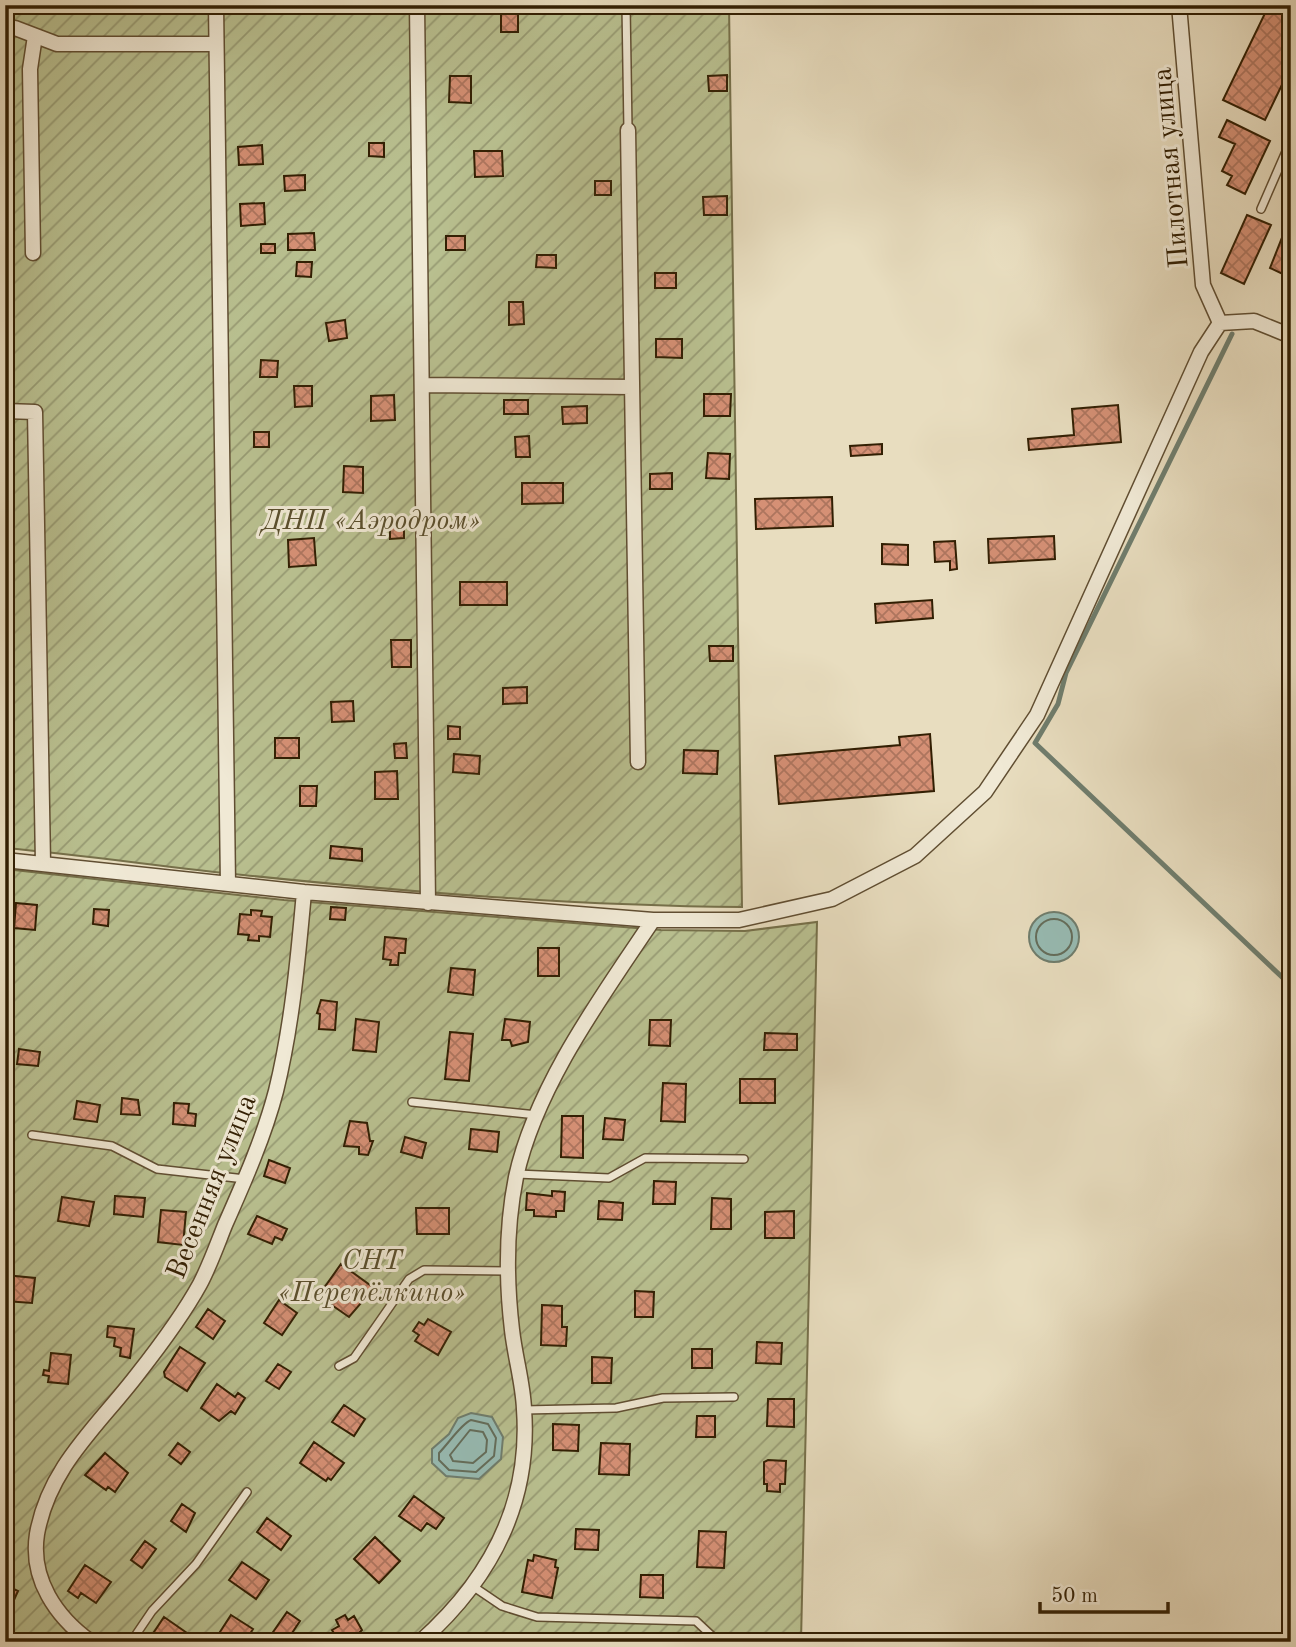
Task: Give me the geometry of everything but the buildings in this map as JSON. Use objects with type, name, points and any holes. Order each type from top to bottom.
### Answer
[{"type":"street","points":[[216,5],[228,884]]},
{"type":"street","points":[[418,5],[428,902]]},
{"type":"street","name":"Пилотная улица","points":[[1179,5],[1203,285],[1220,323]]},
{"type":"street","points":[[5,28],[57,44],[216,44]]},
{"type":"street","points":[[33,253],[30,69],[36,36]]},
{"type":"street","points":[[628,130],[638,762]]},
{"type":"street","points":[[5,860],[304,892],[653,920],[740,920],[832,899],[915,856],[985,792],[1037,715],[1201,352],[1220,323],[1254,321],[1291,336]]},
{"type":"street","points":[[424,385],[632,387]]},
{"type":"street","points":[[5,411],[36,412],[43,863]]},
{"type":"street","name":"Весенняя улица","points":[[91,1642],[62,1618],[46,1594],[37,1566],[37,1536],[46,1501],[55,1477],[69,1456],[137,1375],[200,1284],[246,1179],[275,1092],[295,989],[304,892]]},
{"type":"street","points":[[420,1642],[474,1587],[503,1537],[521,1482],[524,1410],[512,1331],[507,1270],[509,1220],[517,1174],[538,1115],[571,1044],[653,920]]},
{"type":"lane","points":[[626,5],[628,130]]},
{"type":"lane","points":[[1261,208],[1291,140]]},
{"type":"lane","points":[[412,1102],[538,1115]]},
{"type":"lane","points":[[32,1135],[112,1146],[157,1169],[246,1179]]},
{"type":"lane","points":[[517,1174],[609,1178],[645,1158],[744,1159]]},
{"type":"lane","points":[[339,1366],[354,1358],[409,1279],[424,1270],[507,1270]]},
{"type":"lane","points":[[524,1410],[616,1408],[663,1398],[734,1397]]},
{"type":"lane","points":[[131,1642],[152,1611],[195,1564],[247,1492]]},
{"type":"lane","points":[[474,1587],[502,1606],[537,1617],[696,1621],[712,1636],[712,1642]]},
{"type":"green space","name":"ДНП «Аэродром»","points":[[5,5],[729,5],[742,907],[617,904],[430,892],[243,875],[5,848]]},
{"type":"green space","name":"СНТ «Перепёлкино»","points":[[5,869],[284,900],[661,930],[745,931],[817,922],[801,1642],[5,1642]]},
{"type":"water","points":[[1054,912],[1072,919],[1079,937],[1072,955],[1054,962],[1036,955],[1029,937],[1036,919]]},
{"type":"water","points":[[471,1413],[492,1417],[503,1437],[501,1459],[479,1479],[446,1476],[432,1463],[432,1449],[449,1434],[458,1418]]},
{"type":"waterway","points":[[1232,334],[1066,673],[1058,704],[1035,743],[1283,978],[1291,997]]}]
